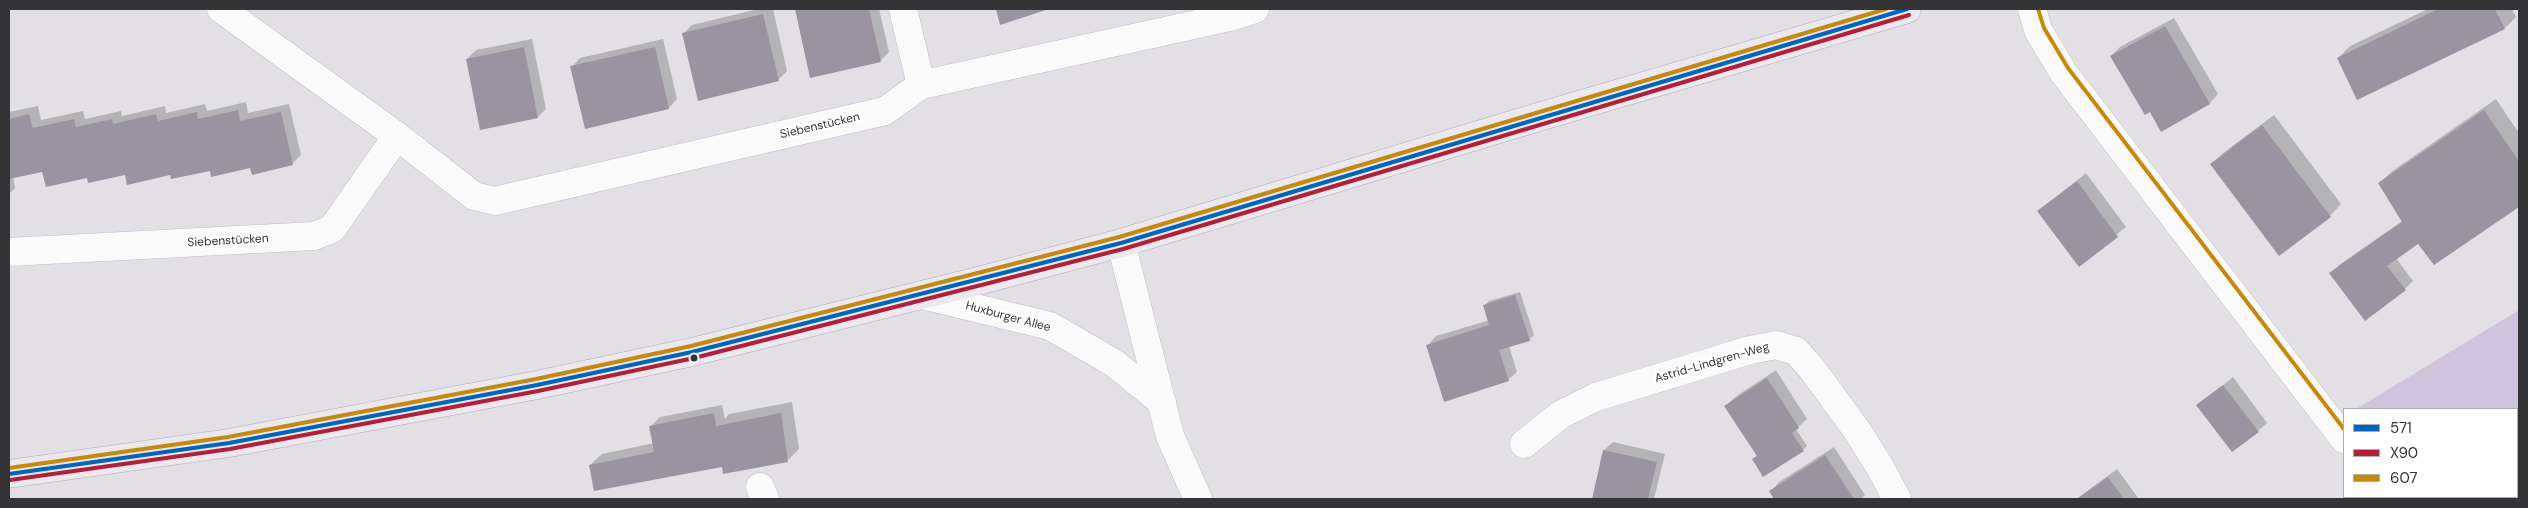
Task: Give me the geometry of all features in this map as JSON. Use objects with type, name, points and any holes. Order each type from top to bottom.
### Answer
[{"type":"main road","points":[[9,474],[229,442],[537,385],[701,349],[922,295],[1121,243],[1535,118],[1907,9]]},
{"type":"street","name":"Siebenstücken","points":[[221,9],[398,136],[474,196],[495,201],[885,111],[921,85],[1229,17],[1255,9]]},
{"type":"street","points":[[903,9],[921,85]]},
{"type":"street","points":[[2032,9],[2038,30],[2063,72],[2343,438]]},
{"type":"street","name":"Siebenstücken","points":[[9,252],[314,236],[332,229],[398,136]]},
{"type":"street","points":[[1121,243],[1170,436],[1198,499]]},
{"type":"street","name":"Huxburger Allee","points":[[922,295],[1050,326],[1114,363],[1162,402]]},
{"type":"street","name":"Astrid-Lindgren-Weg","points":[[1524,444],[1560,415],[1596,397],[1750,350],[1776,345],[1796,351],[1812,369],[1856,429],[1897,499]]},
{"type":"shaded area","points":[[2519,310],[2519,499],[2414,498],[2518,498],[2518,408],[2358,408]]},
{"type":"building","points":[[795,9],[869,9],[881,62],[810,78]]},
{"type":"building","points":[[996,9],[1049,9],[1000,25]]},
{"type":"building","points":[[2438,9],[2495,9],[2505,29],[2357,100],[2337,58]]},
{"type":"building","points":[[763,14],[779,81],[698,101],[682,33]]},
{"type":"building","points":[[2165,26],[2210,104],[2161,132],[2150,112],[2145,115],[2110,56]]},
{"type":"building","points":[[524,47],[538,118],[480,130],[466,59]]},
{"type":"building","points":[[655,47],[669,109],[585,129],[570,66]]},
{"type":"building","points":[[238,110],[240,121],[281,112],[293,165],[252,175],[250,168],[211,177],[210,171],[171,179],[170,175],[127,185],[125,175],[88,183],[87,178],[46,187],[42,172],[9,179],[9,119],[29,114],[33,128],[74,119],[76,127],[112,119],[113,124],[156,114],[158,121],[197,112],[198,119]]},
{"type":"building","points":[[2484,110],[2519,161],[2519,207],[2434,265],[2418,244],[2387,266],[2406,290],[2365,321],[2329,273],[2402,222],[2378,183]]},
{"type":"building","points":[[2262,125],[2331,217],[2279,256],[2210,164]]},
{"type":"building","points":[[2077,181],[2118,237],[2079,267],[2037,211]]},
{"type":"building","points":[[1515,295],[1530,341],[1499,350],[1509,381],[1444,402],[1426,345],[1489,325],[1483,305]]},
{"type":"building","points":[[1767,378],[1799,428],[1792,433],[1804,451],[1763,477],[1752,459],[1757,456],[1724,406]]},
{"type":"building","points":[[2223,385],[2259,432],[2232,452],[2196,405]]},
{"type":"building","points":[[714,413],[716,426],[781,413],[788,462],[723,474],[722,467],[594,491],[589,465],[654,452],[649,426]]},
{"type":"building","points":[[1603,450],[1657,462],[1648,499],[1592,499]]},
{"type":"building","points":[[1825,455],[1854,499],[1774,499],[1769,491]]},
{"type":"building","points":[[2108,477],[2124,499],[2077,499]]},
{"type":"transit line","name":"607","points":[[9,468],[228,437],[536,379],[691,346],[1119,237],[1886,9]]},
{"type":"transit line","name":"571","points":[[9,474],[229,443],[537,385],[692,352],[1121,243],[1907,9]]},
{"type":"transit line","name":"607","points":[[2038,9],[2044,28],[2068,68],[2343,428]]},
{"type":"transit line","name":"X90","points":[[10,480],[230,449],[538,391],[694,358],[1123,249],[1909,15]]}]
